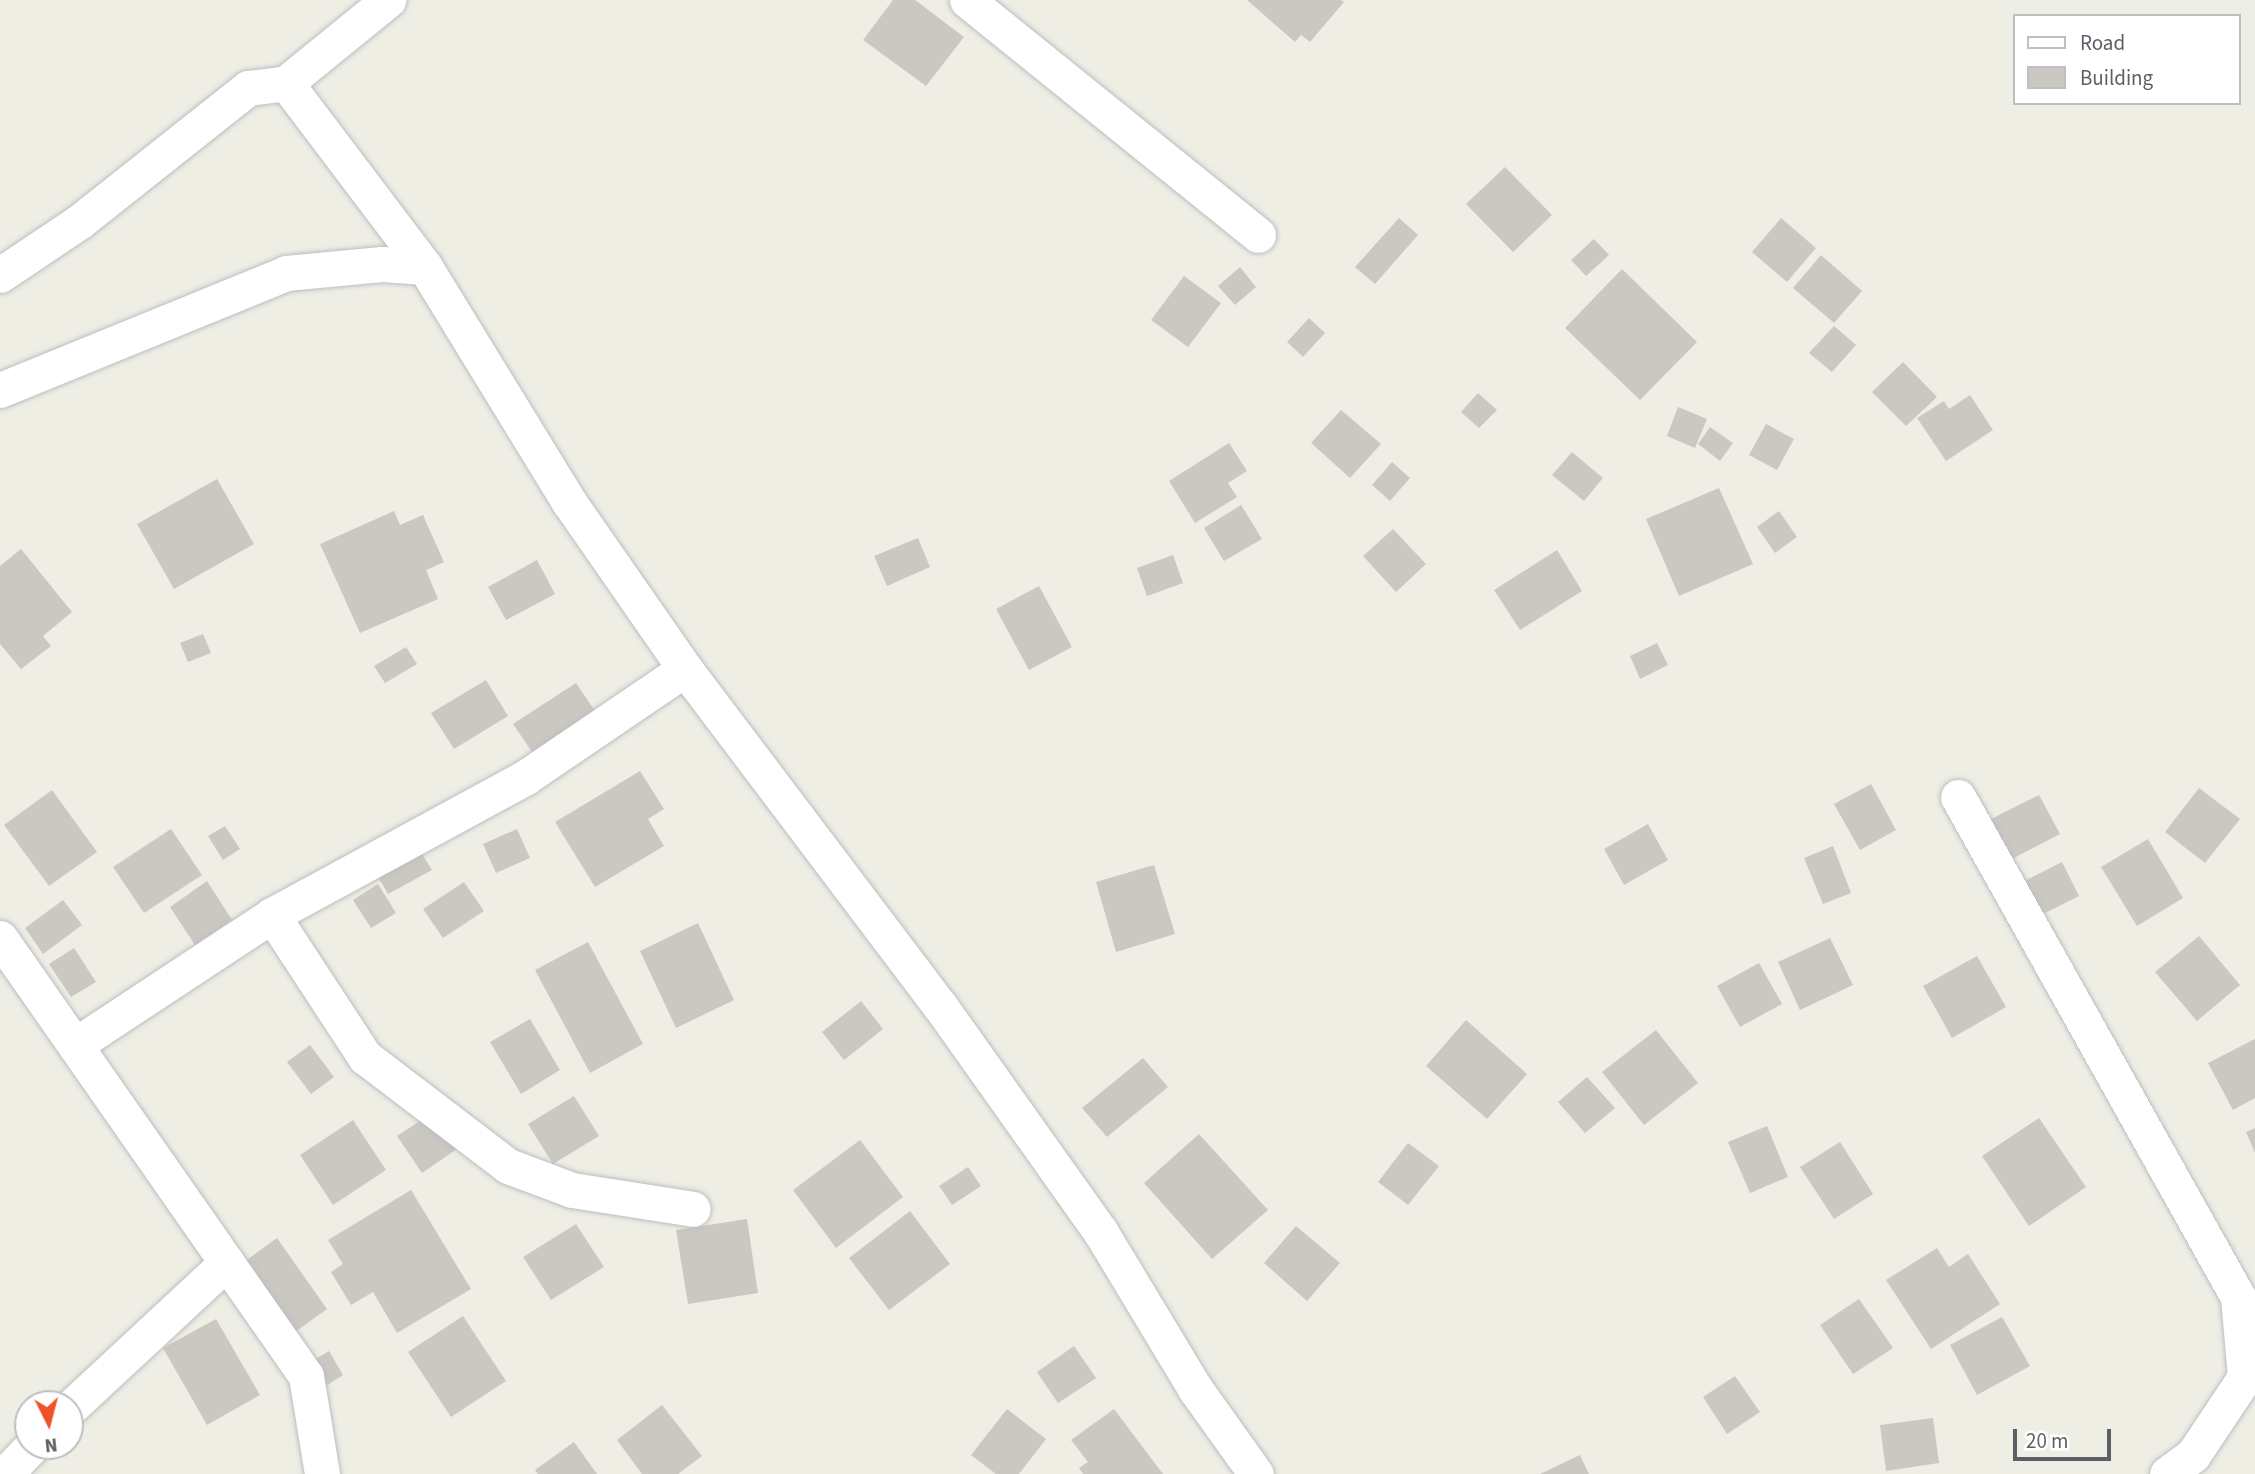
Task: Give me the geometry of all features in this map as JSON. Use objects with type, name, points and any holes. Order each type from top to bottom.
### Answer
[{"type":"street","points":[[0,275],[79,222],[248,88],[286,83],[388,0]]},
{"type":"street","points":[[967,0],[1258,235]]},
{"type":"street","points":[[286,83],[425,267],[569,502],[685,669],[940,1006],[1100,1231],[1196,1390],[1256,1474]]},
{"type":"street","points":[[0,390],[286,273],[382,264],[425,267]]},
{"type":"street","points":[[75,1045],[272,915],[526,777],[685,669]]},
{"type":"street","points":[[1958,797],[2238,1297],[2245,1377],[2193,1455],[2167,1474]]},
{"type":"street","points":[[272,915],[365,1057],[508,1166],[572,1190],[693,1209]]},
{"type":"street","points":[[0,938],[306,1376],[322,1474]]},
{"type":"street","points":[[84,1395],[227,1262]]},
{"type":"street","points":[[5,1474],[18,1460]]},
{"type":"building","points":[[893,0],[915,0],[964,37],[926,86],[863,40]]},
{"type":"building","points":[[1247,0],[1344,2],[1310,42],[1301,35],[1295,42]]},
{"type":"building","points":[[1505,167],[1552,215],[1513,252],[1466,204]]},
{"type":"building","points":[[1399,218],[1418,235],[1375,284],[1355,267]]},
{"type":"building","points":[[1781,218],[1816,248],[1787,282],[1752,252]]},
{"type":"building","points":[[1594,239],[1609,255],[1586,276],[1571,260]]},
{"type":"building","points":[[1821,255],[1862,291],[1834,323],[1793,288]]},
{"type":"building","points":[[1240,267],[1256,287],[1235,305],[1218,286]]},
{"type":"building","points":[[1622,269],[1697,342],[1640,400],[1565,328]]},
{"type":"building","points":[[1184,276],[1221,303],[1188,347],[1151,320]]},
{"type":"building","points":[[1309,318],[1325,333],[1303,357],[1287,342]]},
{"type":"building","points":[[1834,326],[1856,345],[1832,372],[1809,353]]},
{"type":"building","points":[[1903,362],[1937,397],[1906,426],[1872,392]]},
{"type":"building","points":[[1478,393],[1497,410],[1479,428],[1461,412]]},
{"type":"building","points":[[1970,395],[1993,430],[1946,461],[1917,418],[1944,401],[1949,409]]},
{"type":"building","points":[[1678,407],[1707,419],[1695,448],[1667,436]]},
{"type":"building","points":[[1341,410],[1381,444],[1350,478],[1311,443]]},
{"type":"building","points":[[1766,424],[1794,439],[1777,470],[1749,455]]},
{"type":"building","points":[[1710,427],[1733,443],[1720,461],[1698,444]]},
{"type":"building","points":[[1229,443],[1247,471],[1228,483],[1237,497],[1195,523],[1169,481]]},
{"type":"building","points":[[1572,452],[1603,478],[1584,501],[1552,475]]},
{"type":"building","points":[[1392,462],[1410,478],[1390,501],[1372,485]]},
{"type":"building","points":[[217,479],[254,544],[174,589],[137,524]]},
{"type":"building","points":[[1719,488],[1753,564],[1679,596],[1646,519]]},
{"type":"building","points":[[1241,505],[1262,539],[1224,561],[1204,528]]},
{"type":"building","points":[[394,511],[400,525],[423,515],[444,562],[426,570],[438,599],[360,633],[320,544]]},
{"type":"building","points":[[1779,511],[1797,537],[1775,553],[1757,527]]},
{"type":"building","points":[[1393,529],[1426,564],[1396,592],[1363,556]]},
{"type":"building","points":[[918,538],[930,567],[887,586],[874,556]]},
{"type":"building","points":[[21,549],[72,612],[43,636],[51,646],[21,669],[0,644],[0,566]]},
{"type":"building","points":[[1557,550],[1582,591],[1520,630],[1494,590]]},
{"type":"building","points":[[1173,555],[1183,583],[1147,596],[1137,568]]},
{"type":"building","points":[[537,560],[555,594],[506,620],[488,587]]},
{"type":"building","points":[[1039,586],[1072,647],[1029,670],[996,609]]},
{"type":"building","points":[[203,634],[211,653],[188,662],[180,643]]},
{"type":"building","points":[[1657,643],[1668,665],[1640,679],[1630,656]]},
{"type":"building","points":[[406,647],[417,664],[385,683],[374,666]]},
{"type":"building","points":[[486,680],[508,716],[454,749],[431,713]]},
{"type":"building","points":[[576,683],[595,711],[532,752],[513,724]]},
{"type":"building","points":[[640,771],[664,809],[648,819],[664,846],[595,887],[555,822]]},
{"type":"building","points":[[1871,784],[1896,830],[1860,850],[1834,804]]},
{"type":"building","points":[[2199,788],[2240,819],[2205,863],[2165,832]]},
{"type":"building","points":[[52,790],[97,852],[49,886],[4,825]]},
{"type":"building","points":[[2039,795],[2060,834],[2006,862],[1985,822]]},
{"type":"building","points":[[1648,824],[1668,860],[1624,885],[1604,849]]},
{"type":"building","points":[[225,826],[240,849],[223,860],[208,836]]},
{"type":"building","points":[[171,829],[202,875],[144,913],[113,867]]},
{"type":"building","points":[[517,829],[530,858],[496,873],[483,844]]},
{"type":"building","points":[[2148,839],[2183,898],[2137,926],[2101,867]]},
{"type":"building","points":[[416,844],[432,870],[388,894],[373,868]]},
{"type":"building","points":[[1833,846],[1851,893],[1823,904],[1804,858]]},
{"type":"building","points":[[2062,862],[2079,896],[2037,917],[2019,884]]},
{"type":"building","points":[[1154,865],[1175,934],[1116,952],[1096,882]]},
{"type":"building","points":[[207,881],[232,920],[195,945],[170,907]]},
{"type":"building","points":[[464,882],[484,911],[443,938],[423,909]]},
{"type":"building","points":[[378,884],[396,913],[371,928],[353,900]]},
{"type":"building","points":[[63,900],[82,925],[43,954],[25,928]]},
{"type":"building","points":[[698,923],[734,1000],[676,1028],[640,951]]},
{"type":"building","points":[[2199,936],[2240,985],[2197,1021],[2155,972]]},
{"type":"building","points":[[1830,938],[1853,985],[1800,1010],[1778,962]]},
{"type":"building","points":[[588,942],[643,1044],[590,1073],[535,970]]},
{"type":"building","points":[[74,948],[96,982],[71,997],[49,964]]},
{"type":"building","points":[[1977,956],[2006,1007],[1952,1038],[1923,986]]},
{"type":"building","points":[[1759,963],[1782,1004],[1740,1027],[1717,986]]},
{"type":"building","points":[[861,1001],[883,1029],[844,1060],[822,1032]]},
{"type":"building","points":[[530,1019],[560,1070],[521,1094],[490,1042]]},
{"type":"building","points":[[1466,1020],[1527,1074],[1487,1119],[1426,1066]]},
{"type":"building","points":[[1656,1030],[1698,1083],[1644,1125],[1602,1072]]},
{"type":"building","points":[[2255,1039],[2255,1098],[2233,1110],[2208,1063]]},
{"type":"building","points":[[310,1045],[334,1077],[311,1094],[287,1062]]},
{"type":"building","points":[[1143,1058],[1168,1087],[1107,1137],[1082,1108]]},
{"type":"building","points":[[1587,1077],[1615,1108],[1585,1133],[1558,1102]]},
{"type":"building","points":[[574,1096],[599,1136],[553,1164],[528,1124]]},
{"type":"building","points":[[432,1113],[457,1149],[422,1173],[397,1136]]},
{"type":"building","points":[[2039,1118],[2086,1187],[2029,1226],[1982,1156]]},
{"type":"building","points":[[353,1120],[386,1170],[333,1205],[300,1155]]},
{"type":"building","points":[[1767,1126],[1788,1177],[1750,1193],[1728,1142]]},
{"type":"building","points":[[2255,1128],[2255,1153],[2246,1132]]},
{"type":"building","points":[[1199,1134],[1268,1210],[1212,1259],[1144,1183]]},
{"type":"building","points":[[860,1140],[903,1197],[836,1248],[793,1190]]},
{"type":"building","points":[[1840,1142],[1873,1194],[1834,1219],[1800,1167]]},
{"type":"building","points":[[1408,1143],[1439,1166],[1408,1205],[1378,1182]]},
{"type":"building","points":[[968,1167],[981,1186],[952,1205],[939,1186]]},
{"type":"building","points":[[411,1190],[471,1289],[397,1333],[373,1292],[351,1305],[331,1272],[343,1264],[328,1240]]},
{"type":"building","points":[[910,1211],[950,1264],[889,1310],[849,1258]]},
{"type":"building","points":[[747,1219],[758,1293],[688,1304],[676,1230]]},
{"type":"building","points":[[576,1224],[604,1267],[551,1300],[523,1257]]},
{"type":"building","points":[[1296,1226],[1340,1263],[1307,1301],[1264,1263]]},
{"type":"building","points":[[277,1238],[327,1309],[291,1335],[241,1264]]},
{"type":"building","points":[[1937,1248],[1949,1267],[1968,1254],[2000,1304],[1931,1349],[1886,1280]]},
{"type":"building","points":[[1859,1299],[1893,1348],[1853,1374],[1820,1325]]},
{"type":"building","points":[[463,1316],[506,1381],[451,1417],[408,1352]]},
{"type":"building","points":[[2002,1317],[2030,1366],[1977,1395],[1950,1345]]},
{"type":"building","points":[[216,1319],[260,1395],[207,1425],[163,1348]]},
{"type":"building","points":[[1074,1346],[1096,1378],[1058,1403],[1037,1372]]},
{"type":"building","points":[[329,1351],[343,1375],[326,1386],[311,1362]]},
{"type":"building","points":[[1735,1376],[1760,1412],[1727,1434],[1703,1397]]},
{"type":"building","points":[[662,1405],[702,1456],[678,1474],[642,1474],[617,1440]]},
{"type":"building","points":[[1007,1409],[1046,1439],[1019,1474],[996,1474],[971,1455]]},
{"type":"building","points":[[1114,1409],[1163,1474],[1083,1474],[1079,1468],[1088,1462],[1071,1440]]},
{"type":"building","points":[[1933,1418],[1939,1463],[1886,1471],[1880,1425]]},
{"type":"building","points":[[574,1442],[597,1474],[538,1474],[535,1470]]},
{"type":"building","points":[[1580,1455],[1589,1474],[1540,1474]]}]
